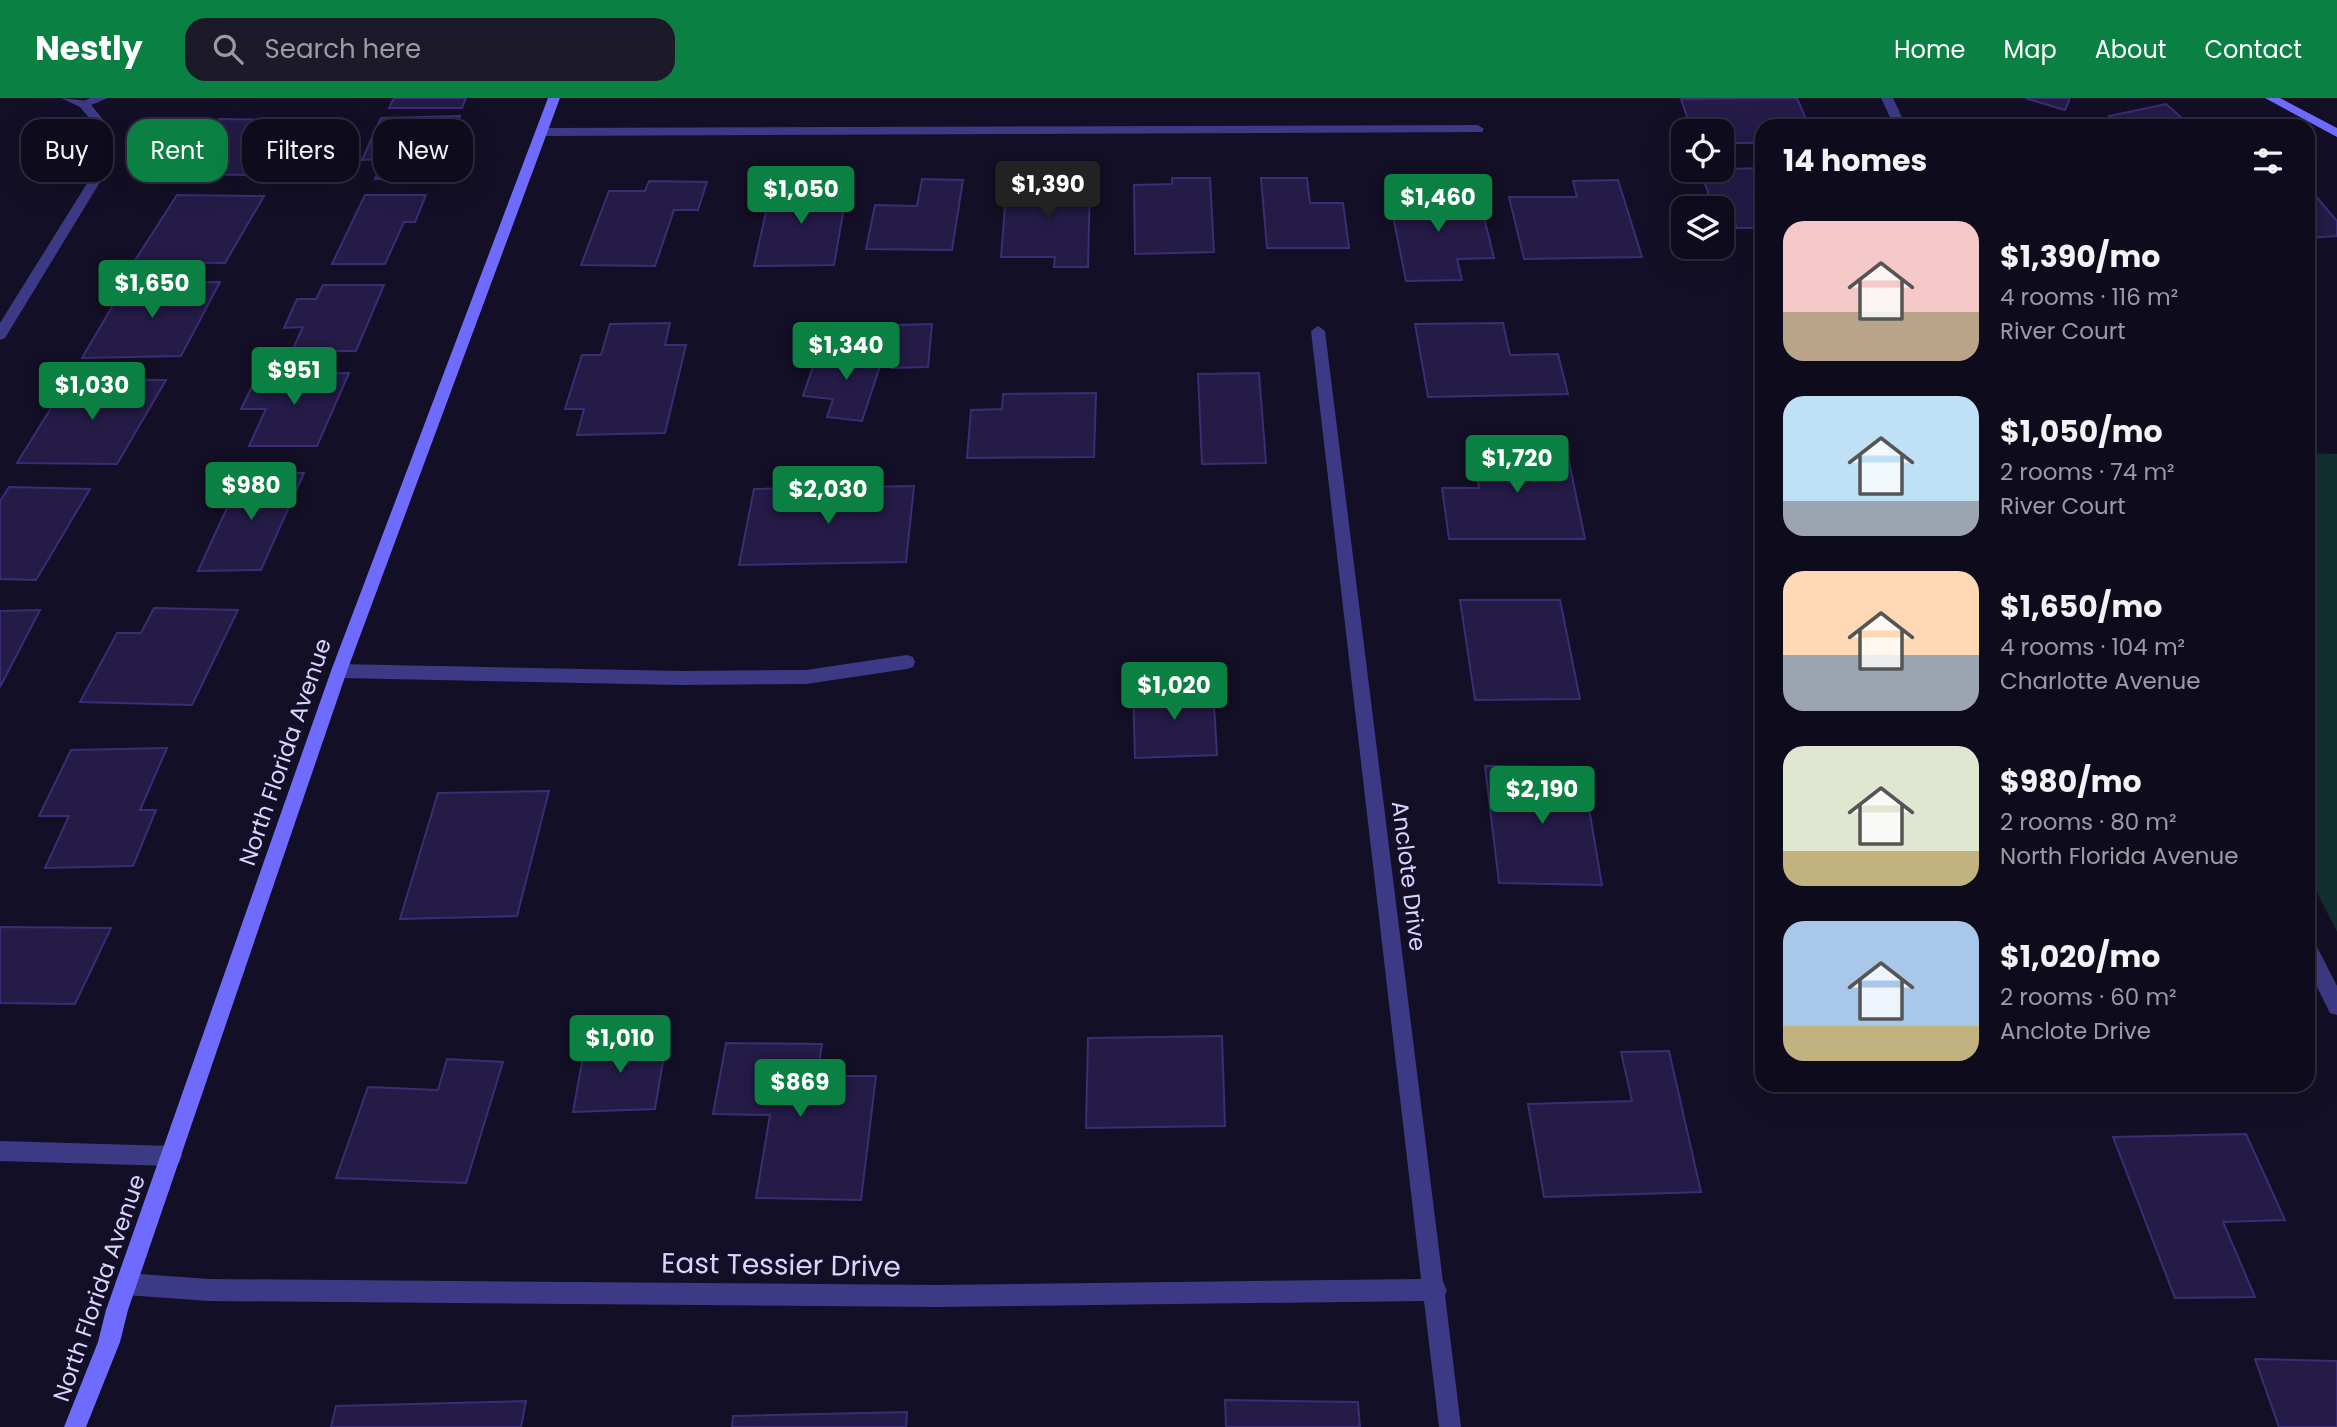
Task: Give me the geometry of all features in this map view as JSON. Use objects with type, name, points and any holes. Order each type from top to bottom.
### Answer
[{"type":"street","points":[[0,335],[102,169],[107,132],[84,104],[67,98]]},
{"type":"street","points":[[84,104],[102,98]]},
{"type":"street","name":"North Florida Avenue","points":[[75,1427],[109,1342],[126,1284],[339,671],[554,98]]},
{"type":"street","points":[[1887,98],[1897,119]]},
{"type":"street","points":[[2271,98],[2311,119]]},
{"type":"street","points":[[2315,121],[2337,133]]},
{"type":"street","points":[[541,132],[1478,129]]},
{"type":"street","name":"Anclote Drive","points":[[1318,331],[1436,1290],[1450,1427]]},
{"type":"street","points":[[339,671],[681,678],[806,677],[907,662]]},
{"type":"street","points":[[2315,964],[2337,1006]]},
{"type":"street","points":[[0,1151],[172,1156]]},
{"type":"street","name":"East Tessier Drive","points":[[126,1284],[209,1290],[936,1296],[1436,1290]]},
{"type":"green space","points":[[2315,453],[2337,454],[2337,932],[2315,889]]},
{"type":"building","points":[[394,98],[466,98],[462,108],[389,108]]},
{"type":"building","points":[[1797,98],[1806,119],[1755,119],[1755,143],[1734,143],[1734,119],[1688,119],[1681,99]]},
{"type":"building","points":[[2025,98],[2070,98],[2065,110]]},
{"type":"building","points":[[2166,104],[2183,119],[2113,119],[2109,116]]},
{"type":"building","points":[[460,116],[459,119],[381,118]]},
{"type":"building","points":[[228,119],[242,119],[242,175],[228,175]]},
{"type":"building","points":[[373,136],[373,160],[362,160]]},
{"type":"building","points":[[1755,168],[1755,228],[1737,228],[1734,221],[1734,196],[1709,195],[1704,182],[1734,182],[1734,169]]},
{"type":"building","points":[[1172,178],[1210,178],[1214,252],[1135,254],[1134,185],[1172,184]]},
{"type":"building","points":[[1261,178],[1307,178],[1310,203],[1343,203],[1349,248],[1267,248]]},
{"type":"building","points":[[922,179],[963,180],[952,250],[866,249],[875,205],[917,206]]},
{"type":"building","points":[[773,180],[809,180],[807,190],[847,190],[834,265],[754,266]]},
{"type":"building","points":[[1007,180],[1090,180],[1088,267],[1054,267],[1055,257],[1001,257]]},
{"type":"building","points":[[1618,180],[1642,257],[1524,259],[1509,197],[1577,197],[1573,181]]},
{"type":"building","points":[[649,181],[707,182],[698,210],[674,210],[655,266],[581,265],[609,191],[645,191]]},
{"type":"building","points":[[1444,190],[1446,201],[1480,201],[1494,258],[1457,259],[1462,280],[1406,281],[1388,191]]},
{"type":"building","points":[[177,195],[264,196],[225,263],[134,262]]},
{"type":"building","points":[[365,195],[426,195],[415,222],[404,222],[385,264],[332,264]]},
{"type":"building","points":[[2315,195],[2337,221],[2337,236],[2315,238]]},
{"type":"building","points":[[220,282],[181,356],[82,358],[126,283]]},
{"type":"building","points":[[323,285],[384,285],[356,351],[292,351],[303,327],[284,328],[297,299],[316,299]]},
{"type":"building","points":[[670,323],[665,345],[686,345],[665,433],[577,435],[584,409],[565,409],[582,355],[601,355],[610,324]]},
{"type":"building","points":[[1503,323],[1510,355],[1558,354],[1568,394],[1428,397],[1415,324]]},
{"type":"building","points":[[932,324],[928,367],[891,368],[896,325]]},
{"type":"building","points":[[845,348],[885,351],[862,421],[827,417],[833,399],[803,396],[816,358],[841,360]]},
{"type":"building","points":[[349,373],[317,446],[249,446],[266,409],[241,409],[258,374]]},
{"type":"building","points":[[1259,373],[1266,463],[1202,464],[1198,374]]},
{"type":"building","points":[[69,379],[166,380],[117,464],[17,463]]},
{"type":"building","points":[[1096,393],[1094,457],[967,458],[971,410],[1002,409],[1003,394]]},
{"type":"building","points":[[1472,442],[1565,442],[1585,539],[1449,539],[1442,488],[1479,488]]},
{"type":"building","points":[[243,473],[304,473],[261,570],[198,571]]},
{"type":"building","points":[[914,486],[906,562],[739,565],[754,489]]},
{"type":"building","points":[[9,487],[90,489],[36,580],[0,579],[0,501]]},
{"type":"building","points":[[1460,600],[1560,600],[1580,699],[1475,700]]},
{"type":"building","points":[[154,608],[238,610],[192,705],[80,702],[117,633],[141,633]]},
{"type":"building","points":[[40,610],[0,687],[0,611]]},
{"type":"building","points":[[1213,686],[1217,755],[1135,758],[1133,688]]},
{"type":"building","points":[[167,748],[140,810],[156,810],[133,866],[45,868],[69,816],[39,816],[71,750]]},
{"type":"building","points":[[1485,766],[1582,767],[1602,885],[1499,883]]},
{"type":"building","points":[[549,791],[517,916],[400,919],[438,793]]},
{"type":"building","points":[[0,927],[111,928],[75,1004],[0,1003]]},
{"type":"building","points":[[1222,1036],[1225,1126],[1086,1128],[1088,1038]]},
{"type":"building","points":[[667,1037],[655,1109],[573,1112],[586,1040]]},
{"type":"building","points":[[726,1043],[822,1044],[817,1076],[876,1076],[861,1200],[756,1198],[770,1115],[713,1114]]},
{"type":"building","points":[[1669,1051],[1701,1192],[1544,1197],[1528,1104],[1632,1101],[1621,1052]]},
{"type":"building","points":[[447,1059],[503,1062],[466,1183],[336,1178],[368,1087],[438,1090]]},
{"type":"building","points":[[2246,1134],[2285,1220],[2223,1222],[2255,1297],[2175,1298],[2113,1137]]},
{"type":"building","points":[[2255,1359],[2337,1361],[2337,1427],[2279,1427]]},
{"type":"building","points":[[1225,1400],[1358,1402],[1360,1427],[1226,1427]]},
{"type":"building","points":[[526,1401],[521,1427],[331,1427],[336,1406]]},
{"type":"building","points":[[907,1412],[906,1427],[732,1427],[733,1416]]}]
